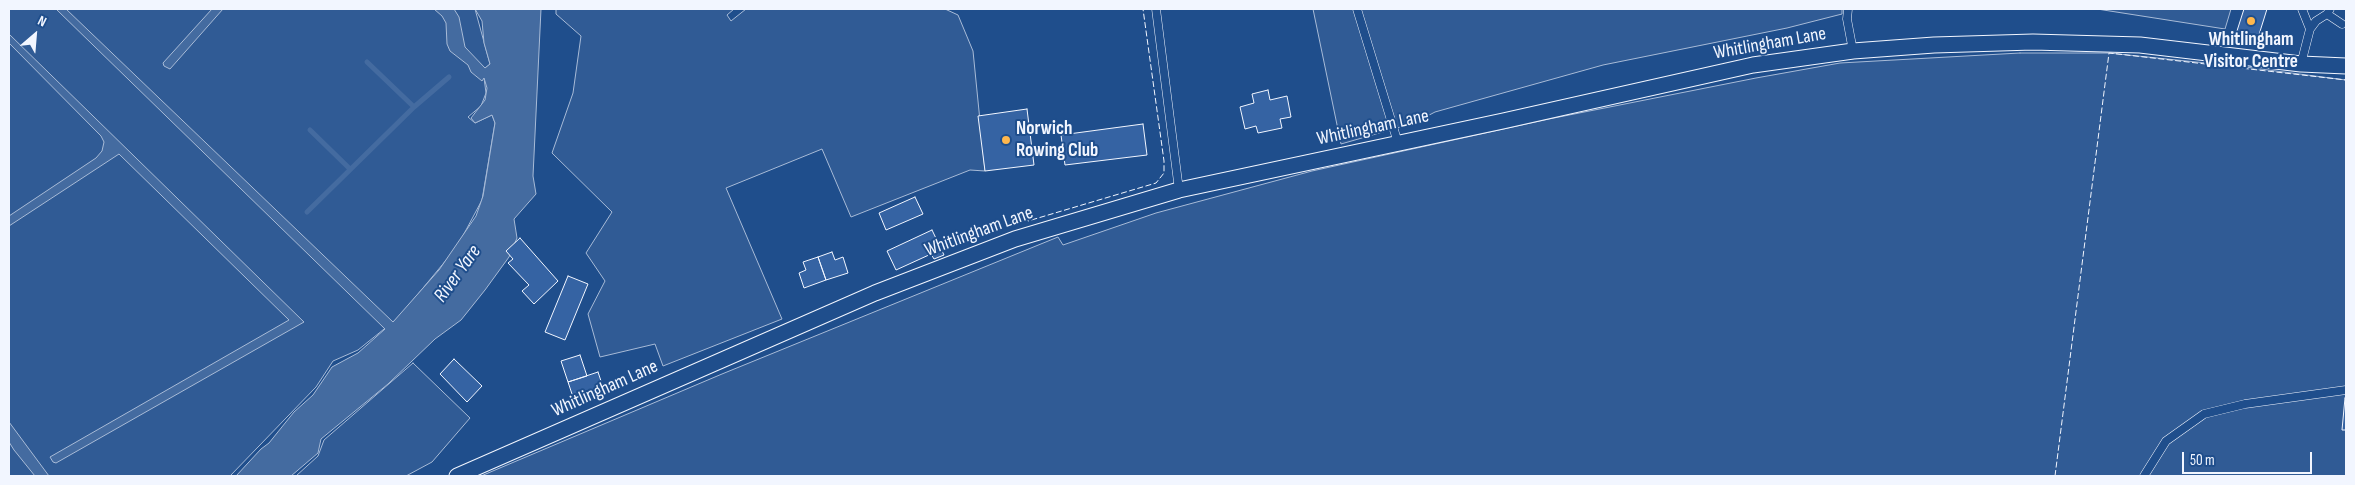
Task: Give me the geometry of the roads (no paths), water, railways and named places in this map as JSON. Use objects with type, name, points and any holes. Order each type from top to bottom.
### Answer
[{"type":"street","name":"Whitlingham Lane","points":[[456,476],[875,293],[1015,239],[1179,190],[1752,65],[1853,50],[1934,45],[2067,42],[2140,45],[2300,64],[2346,66]]},
{"type":"lane","points":[[1156,9],[1179,190]]},
{"type":"lane","points":[[1357,9],[1398,143]]},
{"type":"lane","points":[[1848,9],[1847,19],[1853,50]]},
{"type":"lane","points":[[2302,9],[2310,29]]},
{"type":"lane","points":[[2300,64],[2310,29],[2316,21],[2329,11],[2342,24]]},
{"type":"lane","points":[[2144,476],[2166,441],[2204,414],[2244,404],[2346,390]]},
{"type":"water","name":"River Yare","points":[[56,9],[66,9],[393,322],[439,270],[476,216],[483,196],[495,123],[492,115],[475,123],[471,118],[485,100],[487,88],[484,78],[482,81],[471,72],[468,65],[450,51],[447,44],[446,23],[442,16],[434,9],[454,9],[459,17],[465,47],[485,68],[490,64],[484,43],[482,21],[475,9],[541,9],[533,176],[536,194],[514,219],[517,238],[509,257],[461,320],[435,339],[388,384],[321,439],[318,453],[291,476],[236,476],[269,443],[294,412],[313,395],[332,367],[358,353],[385,329]]},
{"type":"water","points":[[212,9],[223,9],[170,69],[164,66],[163,63]]},
{"type":"water","points":[[9,34],[304,322],[56,463],[50,457],[289,320],[119,154],[9,226],[9,216],[96,158],[102,151],[104,142],[101,136],[9,43]]},
{"type":"water","points":[[9,422],[49,476],[35,476],[14,450],[9,442]]},
{"type":"waterway","points":[[367,62],[414,107]]},
{"type":"waterway","points":[[307,212],[414,107],[449,77]]},
{"type":"waterway","points":[[310,130],[350,169]]},
{"type":"place","name":"Whitlingham Visitor Centre","points":[[2251,21]]},
{"type":"place","name":"Norwich Rowing Club","points":[[1006,140]]}]
